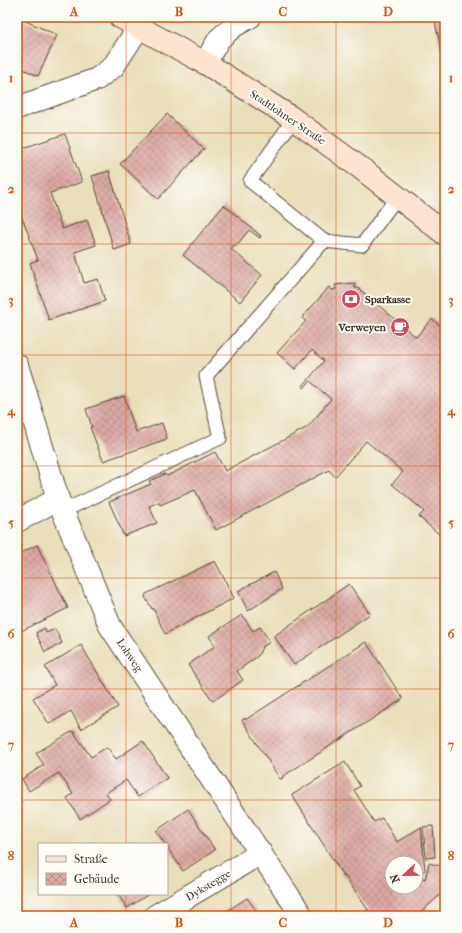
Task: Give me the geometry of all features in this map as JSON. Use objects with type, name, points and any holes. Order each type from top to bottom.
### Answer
[{"type":"main road","name":"Stadtlohner Straße","points":[[120,17],[205,63],[293,120],[362,169],[445,234]]},
{"type":"street","points":[[205,63],[219,39],[234,26],[250,17]]},
{"type":"street","points":[[17,108],[97,79],[113,67],[139,27]]},
{"type":"street","name":"Lohweg","points":[[17,365],[60,505],[110,626],[302,916]]},
{"type":"street","points":[[17,521],[60,505]]},
{"type":"street","name":"Dykstegge","points":[[155,916],[261,853]]},
{"type":"lane","points":[[293,120],[250,181],[324,241],[362,245],[397,197]]},
{"type":"lane","points":[[60,505],[220,438],[206,376],[324,241]]},
{"type":"building","points":[[17,17],[57,35],[38,76],[17,66]]},
{"type":"building","points":[[434,17],[445,17],[445,58],[443,59]]},
{"type":"building","points":[[167,114],[204,149],[158,199],[120,164]]},
{"type":"building","points":[[65,134],[82,182],[50,193],[62,229],[87,220],[96,245],[75,252],[84,283],[98,279],[105,301],[49,320],[30,263],[38,260],[17,204],[17,150]]},
{"type":"building","points":[[109,171],[131,244],[114,250],[92,176]]},
{"type":"building","points":[[224,205],[261,236],[260,238],[249,230],[236,246],[234,245],[231,249],[262,275],[240,302],[183,255]]},
{"type":"building","points":[[355,283],[355,288],[358,288],[416,337],[432,319],[445,330],[445,539],[419,517],[424,511],[392,484],[403,472],[366,441],[335,477],[329,470],[216,530],[195,490],[160,505],[159,502],[149,506],[157,523],[124,536],[109,502],[151,484],[149,481],[165,474],[167,476],[215,452],[225,471],[308,427],[331,399],[310,381],[304,388],[302,387],[324,361],[312,350],[295,369],[277,353],[306,321],[302,318],[329,287],[332,290],[336,289],[335,285]]},
{"type":"building","points":[[124,396],[136,432],[162,423],[167,439],[103,461],[90,427],[92,427],[86,409]]},
{"type":"building","points":[[37,545],[68,608],[17,633],[17,555]]},
{"type":"building","points":[[215,561],[234,598],[165,634],[153,608],[152,609],[145,597],[146,594]]},
{"type":"building","points":[[274,572],[282,589],[248,611],[238,591]]},
{"type":"building","points":[[349,584],[370,614],[294,665],[274,636]]},
{"type":"building","points":[[242,615],[253,631],[260,627],[270,642],[262,647],[258,656],[237,671],[243,680],[213,701],[188,665],[215,646],[209,636]]},
{"type":"building","points":[[45,628],[46,633],[55,629],[62,643],[45,652],[36,633]]},
{"type":"building","points":[[366,642],[403,699],[280,779],[242,720],[245,718],[245,720]]},
{"type":"building","points":[[81,645],[118,707],[81,729],[71,711],[49,724],[33,698],[55,685],[45,667]]},
{"type":"building","points":[[73,731],[91,757],[107,747],[116,759],[143,741],[167,778],[138,797],[126,780],[106,793],[110,799],[80,819],[67,798],[73,794],[59,773],[29,791],[22,779],[44,765],[36,753]]},
{"type":"building","points":[[345,762],[360,786],[354,790],[374,822],[382,818],[397,842],[421,827],[424,855],[384,855],[384,895],[424,895],[424,880],[429,863],[445,867],[445,890],[417,916],[370,916],[366,911],[368,910],[345,876],[344,877],[292,795]]},
{"type":"building","points":[[188,809],[215,850],[183,871],[168,848],[168,843],[164,843],[156,831]]},
{"type":"building","points":[[433,826],[435,857],[426,858],[423,827]]},
{"type":"building","points":[[119,895],[147,895],[127,908]]},
{"type":"building","points":[[247,898],[260,916],[219,916]]},
{"type":"place","name":"Sparkasse","points":[[351,299]]},
{"type":"place","name":"Verweyen","points":[[400,327]]}]
